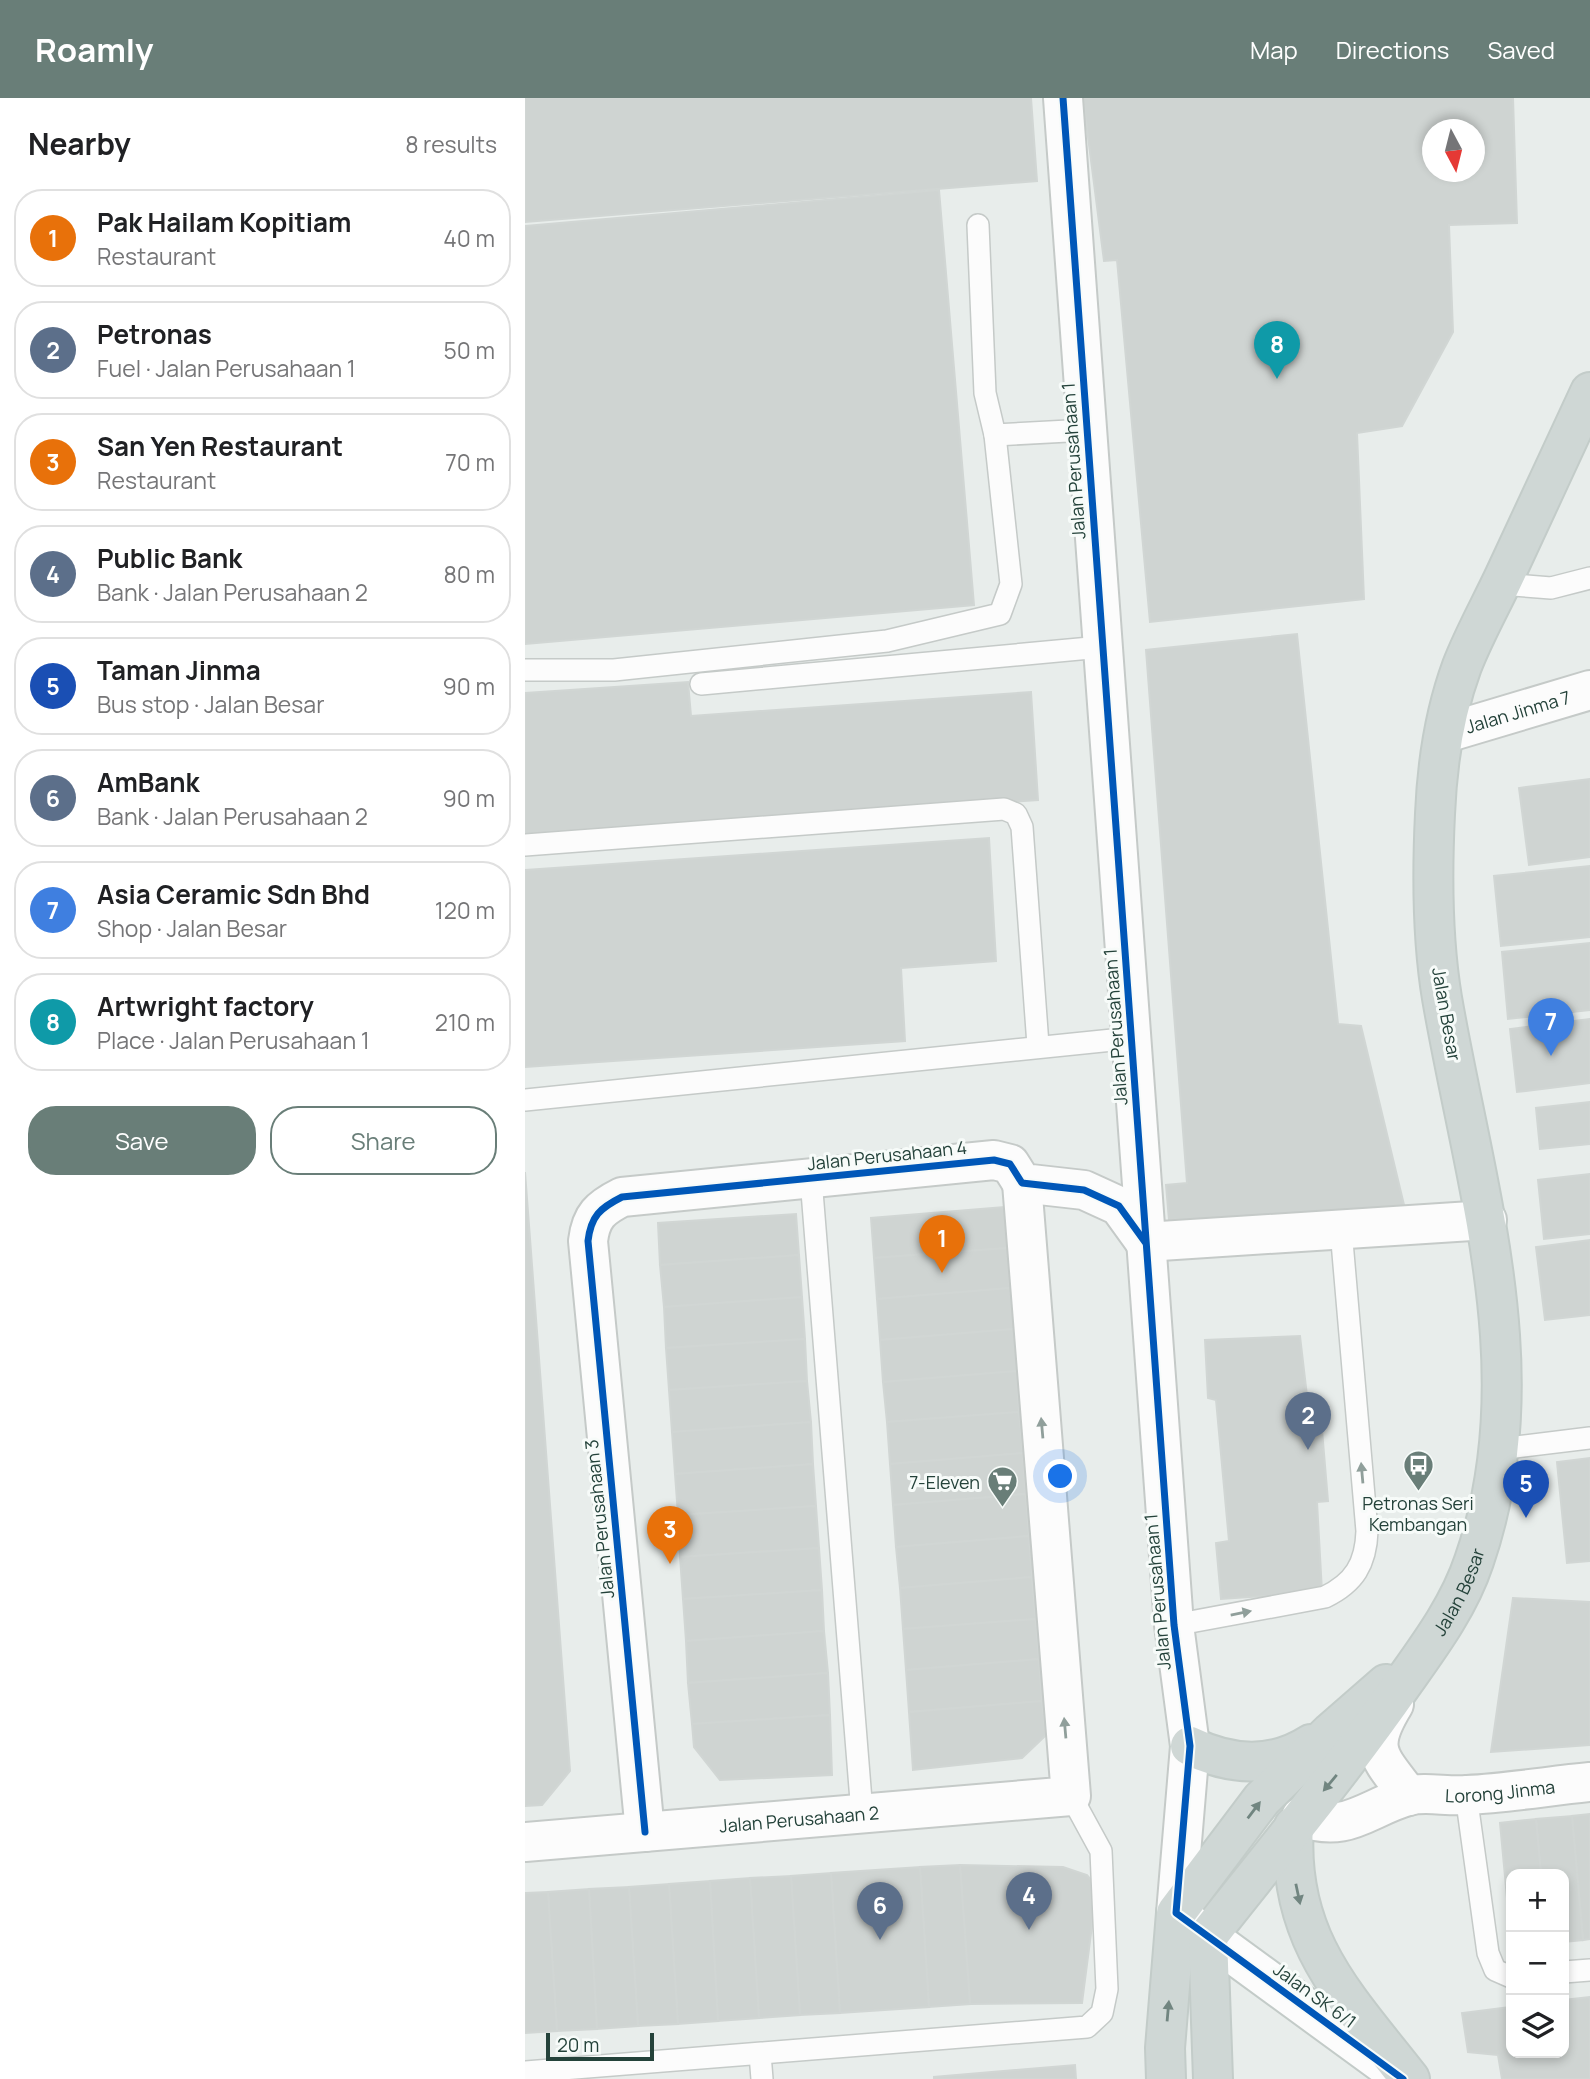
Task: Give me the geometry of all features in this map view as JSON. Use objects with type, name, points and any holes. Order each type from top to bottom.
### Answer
[{"type":"main road","name":"Jalan Besar","points":[[1208,1936],[1297,1822],[1353,1756],[1427,1648],[1454,1607],[1473,1564],[1487,1517],[1499,1449],[1502,1344],[1487,1220],[1442,995],[1435,935],[1435,815],[1438,769],[1462,668],[1590,392]]},
{"type":"main road","name":"Jalan Besar","points":[[1176,1913],[1262,1799],[1331,1732],[1427,1648]]},
{"type":"main road","points":[[1190,1746],[1236,1763],[1260,1762],[1297,1753],[1331,1732]]},
{"type":"main road","points":[[1297,1822],[1292,1854],[1295,1879],[1304,1922],[1314,1948],[1332,1980],[1410,2079]]},
{"type":"main road","points":[[1166,2079],[1165,2048],[1176,1913]]},
{"type":"main road","points":[[1208,1936],[1213,2079]]},
{"type":"street","name":"Jalan Perusahaan 1","points":[[1063,98],[1174,1625],[1190,1746],[1176,1913]]},
{"type":"street","name":"Jalan Jinma 7","points":[[1446,733],[1590,690]]},
{"type":"street","name":"Jalan Perusahaan 4","points":[[601,1207],[622,1197],[994,1160],[1010,1164],[1022,1183]]},
{"type":"street","points":[[1071,1796],[1022,1183],[1084,1190],[1119,1206],[1146,1242],[1487,1220]]},
{"type":"street","name":"Jalan Perusahaan 3","points":[[601,1207],[590,1223],[588,1241],[645,1832]]},
{"type":"street","points":[[1409,1796],[1387,1767],[1376,1745],[1379,1728],[1427,1648]]},
{"type":"street","name":"Lorong Jinma","points":[[1297,1822],[1336,1824],[1361,1817],[1409,1796],[1466,1795],[1590,1782]]},
{"type":"street","name":"Jalan Perusahaan 2","points":[[525,1842],[1071,1796]]},
{"type":"street","points":[[1176,1913],[1208,1936]]},
{"type":"street","name":"Jalan SK 6/1","points":[[1208,1936],[1403,2079]]},
{"type":"lane","points":[[525,670],[614,670],[887,641],[1000,614],[1011,584],[995,435],[985,393],[978,225]]},
{"type":"lane","points":[[995,435],[1087,430]]},
{"type":"lane","points":[[1500,584],[1551,588],[1590,578]]},
{"type":"lane","points":[[701,684],[1101,647]]},
{"type":"lane","points":[[525,845],[1004,809],[1016,814],[1022,827],[1038,1045]]},
{"type":"lane","points":[[525,1100],[1038,1045],[1132,1038]]},
{"type":"lane","points":[[811,1179],[862,1814]]},
{"type":"lane","points":[[1174,1625],[1325,1597],[1342,1588],[1361,1565],[1367,1531],[1341,1230]]},
{"type":"lane","points":[[1499,1449],[1590,1438]]},
{"type":"lane","points":[[1466,1795],[1488,1953],[1495,1970],[1506,1975]]},
{"type":"lane","points":[[525,2072],[1087,2027],[1102,2013],[1107,1989],[1101,1850],[1071,1796]]},
{"type":"lane","points":[[1569,1972],[1590,1970]]},
{"type":"lane","points":[[759,2054],[762,2079]]},
{"type":"building","points":[[525,98],[1031,98],[1037,181],[525,222]]},
{"type":"building","points":[[1083,98],[1513,98],[1517,223],[1449,225],[1453,332],[1402,426],[1357,433],[1364,599],[1150,622],[1117,260],[1104,261]]},
{"type":"building","points":[[939,190],[974,605],[525,644],[525,226]]},
{"type":"building","points":[[1297,634],[1338,1024],[1361,1026],[1405,1209],[1169,1220],[1166,1185],[1187,1183],[1146,650]]},
{"type":"building","points":[[688,682],[691,716],[1031,692],[1038,800],[525,837],[525,693]]},
{"type":"building","points":[[1590,779],[1590,857],[1529,865],[1519,788]]},
{"type":"building","points":[[989,838],[996,961],[901,968],[905,1041],[525,1067],[525,870]]},
{"type":"building","points":[[1590,866],[1590,937],[1501,946],[1494,876]]},
{"type":"building","points":[[1590,943],[1590,1010],[1508,1019],[1502,952]]},
{"type":"building","points":[[1590,1019],[1590,1083],[1517,1092],[1510,1029]]},
{"type":"building","points":[[1590,1102],[1590,1144],[1540,1149],[1536,1108]]},
{"type":"building","points":[[525,1172],[570,1771],[542,1805],[525,1806]]},
{"type":"building","points":[[1590,1174],[1590,1234],[1544,1239],[1538,1180]]},
{"type":"building","points":[[1004,1207],[1007,1248],[874,1258],[871,1218]]},
{"type":"building","points":[[796,1214],[799,1255],[660,1265],[658,1223]]},
{"type":"building","points":[[1590,1240],[1590,1315],[1545,1320],[1536,1247]]},
{"type":"building","points":[[1007,1248],[1010,1288],[877,1299],[874,1258]]},
{"type":"building","points":[[799,1255],[802,1297],[664,1307],[660,1265]]},
{"type":"building","points":[[1010,1288],[1014,1329],[880,1340],[877,1299]]},
{"type":"building","points":[[802,1297],[805,1339],[666,1348],[664,1307]]},
{"type":"building","points":[[1014,1329],[1017,1371],[883,1382],[880,1340]]},
{"type":"building","points":[[1300,1336],[1311,1430],[1322,1430],[1328,1501],[1317,1502],[1322,1592],[1221,1599],[1216,1543],[1229,1541],[1216,1400],[1208,1398],[1205,1340]]},
{"type":"building","points":[[805,1339],[807,1381],[669,1390],[666,1348]]},
{"type":"building","points":[[1017,1371],[1019,1412],[887,1422],[883,1382]]},
{"type":"building","points":[[807,1381],[811,1422],[672,1432],[669,1390]]},
{"type":"building","points":[[1019,1412],[1023,1453],[890,1464],[887,1422]]},
{"type":"building","points":[[811,1422],[813,1464],[675,1474],[672,1432]]},
{"type":"building","points":[[1023,1453],[1026,1494],[893,1505],[890,1464]]},
{"type":"building","points":[[1590,1458],[1590,1561],[1567,1563],[1557,1462]]},
{"type":"building","points":[[813,1464],[816,1506],[678,1515],[675,1474]]},
{"type":"building","points":[[1026,1494],[1029,1536],[896,1547],[893,1505]]},
{"type":"building","points":[[816,1506],[819,1548],[680,1557],[678,1515]]},
{"type":"building","points":[[1029,1536],[1032,1577],[900,1588],[896,1547]]},
{"type":"building","points":[[819,1548],[822,1590],[683,1599],[680,1557]]},
{"type":"building","points":[[1032,1577],[1036,1619],[903,1629],[900,1588]]},
{"type":"building","points":[[822,1590],[824,1631],[686,1641],[683,1599]]},
{"type":"building","points":[[1513,1598],[1590,1602],[1590,1745],[1491,1752]]},
{"type":"building","points":[[1036,1619],[1039,1659],[906,1670],[903,1629]]},
{"type":"building","points":[[824,1631],[828,1673],[688,1683],[686,1641]]},
{"type":"building","points":[[1039,1659],[1042,1701],[909,1712],[906,1670]]},
{"type":"building","points":[[828,1673],[830,1715],[692,1724],[688,1683]]},
{"type":"building","points":[[1042,1701],[1046,1735],[1022,1758],[913,1770],[909,1712]]},
{"type":"building","points":[[830,1715],[832,1775],[720,1780],[694,1747],[692,1724]]},
{"type":"building","points":[[1590,1814],[1590,1939],[1583,1940],[1572,1816]]},
{"type":"building","points":[[1572,1816],[1583,1940],[1569,1941],[1569,1869],[1541,1869],[1536,1819]]},
{"type":"building","points":[[1536,1819],[1541,1869],[1506,1869],[1506,1887],[1500,1823]]},
{"type":"building","points":[[960,1865],[1063,1867],[1087,1875],[1097,1887],[1082,2003],[970,2004]]},
{"type":"building","points":[[960,1865],[970,2004],[929,2007],[920,1867]]},
{"type":"building","points":[[920,1867],[929,2007],[840,2013],[831,1873]]},
{"type":"building","points":[[831,1873],[840,2013],[800,2015],[791,1876]]},
{"type":"building","points":[[791,1876],[800,2015],[759,2018],[750,1878]]},
{"type":"building","points":[[750,1878],[759,2018],[718,2021],[710,1881]]},
{"type":"building","points":[[710,1881],[718,2021],[678,2024],[669,1884]]},
{"type":"building","points":[[669,1884],[678,2024],[638,2026],[629,1887]]},
{"type":"building","points":[[629,1887],[638,2026],[597,2029],[589,1889]]},
{"type":"building","points":[[589,1889],[597,2029],[557,2031],[548,1892]]},
{"type":"building","points":[[548,1892],[557,2031],[525,2033],[525,1893]]},
{"type":"building","points":[[1590,1997],[1590,2079],[1502,2079],[1498,2055],[1468,2052],[1462,2013],[1506,2008],[1506,2058],[1569,2058],[1569,1999]]},
{"type":"building","points":[[1075,2065],[1076,2079],[934,2079],[934,2077]]},
{"type":"cycle path","points":[[1063,98],[1174,1625],[1190,1746],[1176,1913],[1403,2079]]},
{"type":"cycle path","points":[[645,1832],[588,1241],[591,1225],[598,1214],[622,1197],[994,1160],[1010,1164],[1022,1183],[1084,1190],[1119,1206],[1145,1242]]},
{"type":"place","name":"Artwright factory","points":[[1277,379]]},
{"type":"place","name":"Asia Ceramic Sdn Bhd","points":[[1551,1056]]},
{"type":"place","name":"Pak Hailam Kopitiam","points":[[942,1273]]},
{"type":"place","name":"Petronas","points":[[1308,1450]]},
{"type":"place","name":"Petronas Seri Kembangan","points":[[1418,1492]]},
{"type":"place","name":"7-Eleven","points":[[1003,1509]]},
{"type":"place","name":"Taman Jinma","points":[[1526,1518]]},
{"type":"place","name":"San Yen Restaurant","points":[[670,1564]]},
{"type":"place","name":"Public Bank","points":[[1029,1930]]},
{"type":"place","name":"AmBank","points":[[880,1940]]}]
